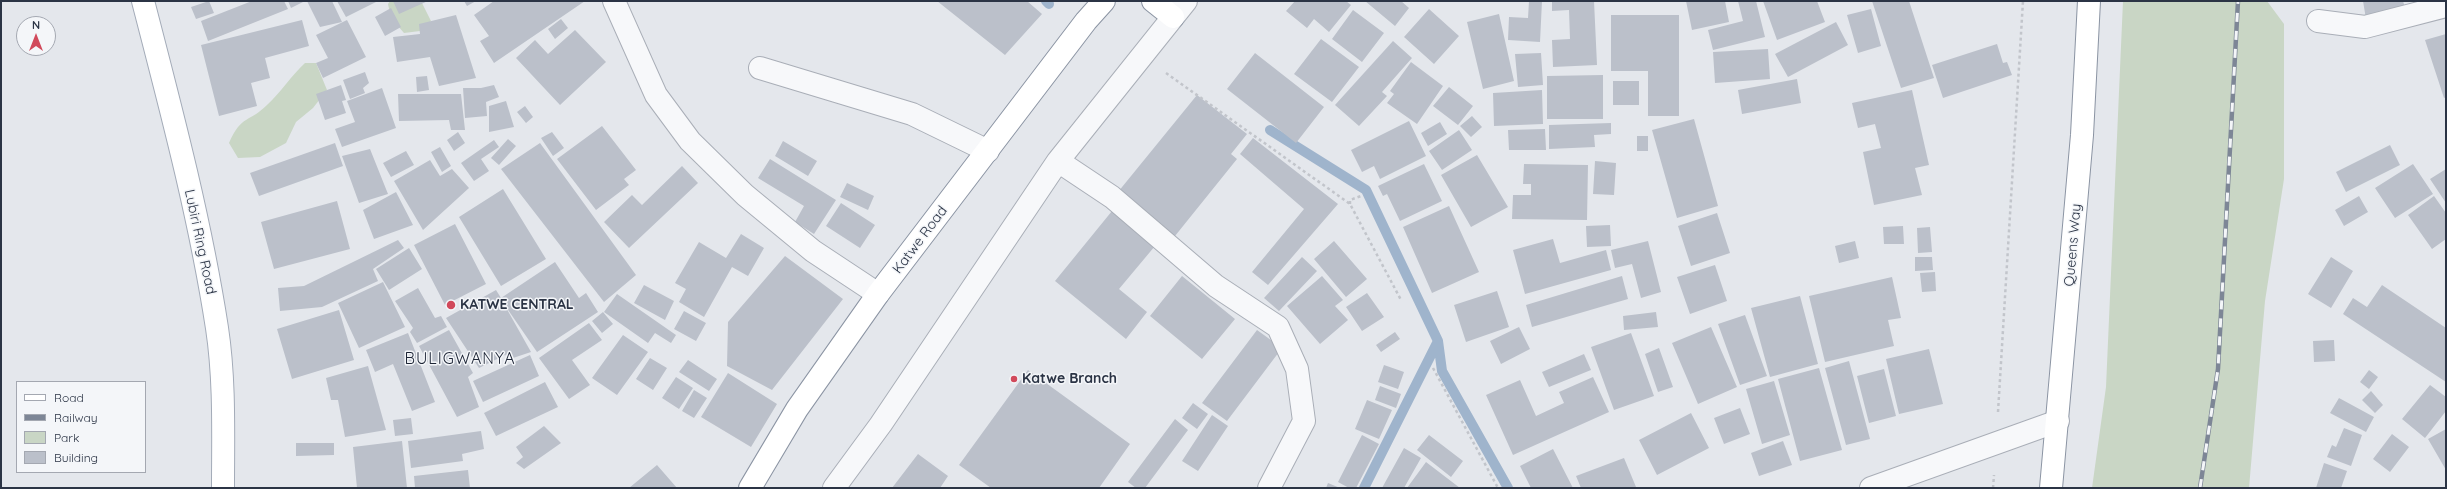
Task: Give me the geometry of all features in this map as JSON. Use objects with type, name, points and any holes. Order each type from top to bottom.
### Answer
[{"type":"main road","name":"Lubiri Ring Road","points":[[143,1],[171,108],[200,238],[217,329],[223,409],[223,488]]},
{"type":"main road","name":"Katwe Road","points":[[750,488],[797,409],[878,294],[1086,21],[1104,1]]},
{"type":"main road","points":[[1154,1],[1180,9]]},
{"type":"main road","name":"Queens Way","points":[[2051,488],[2082,135],[2089,1]]},
{"type":"street","points":[[614,1],[656,95],[690,141],[744,195],[813,251],[878,294]]},
{"type":"street","points":[[2318,20],[2365,27],[2446,6]]},
{"type":"street","points":[[834,488],[881,424],[1058,161],[1141,55],[1180,9]]},
{"type":"street","points":[[760,68],[912,114],[988,151]]},
{"type":"street","points":[[1058,161],[1112,198],[1216,286],[1278,326],[1297,369],[1304,421],[1269,488]]},
{"type":"street","points":[[1871,488],[2058,421]]},
{"type":"path","points":[[1993,488],[2023,1]]},
{"type":"path","points":[[1141,55],[1350,204],[1401,300]]},
{"type":"path","points":[[1350,204],[1350,200],[1361,196]]},
{"type":"path","points":[[1433,368],[1498,488]]},
{"type":"green space","points":[[390,1],[421,1],[431,21],[420,31],[404,33],[391,18],[388,4]]},
{"type":"green space","points":[[2123,1],[2267,1],[2284,24],[2284,179],[2265,301],[2249,488],[2092,488],[2106,387]]},
{"type":"green space","points":[[305,63],[316,63],[327,90],[313,108],[296,122],[286,143],[260,157],[238,158],[229,143],[238,127],[261,111]]},
{"type":"building","points":[[209,1],[214,13],[196,19],[191,7]]},
{"type":"building","points":[[252,1],[284,1],[288,9],[208,41],[201,21]]},
{"type":"building","points":[[288,1],[305,1],[291,8]]},
{"type":"building","points":[[307,1],[332,1],[342,22],[320,27]]},
{"type":"building","points":[[337,1],[378,1],[346,17]]},
{"type":"building","points":[[393,1],[428,1],[399,14]]},
{"type":"building","points":[[464,1],[476,1],[467,6]]},
{"type":"building","points":[[494,1],[585,1],[494,63],[480,41],[489,36],[474,15]]},
{"type":"building","points":[[937,1],[1027,1],[1042,14],[1005,55]]},
{"type":"building","points":[[1295,1],[1346,1],[1351,5],[1329,32],[1314,19],[1307,28],[1286,11]]},
{"type":"building","points":[[1365,1],[1401,1],[1409,8],[1395,26]]},
{"type":"building","points":[[1529,1],[1542,1],[1540,42],[1508,40],[1509,17],[1528,18]]},
{"type":"building","points":[[1552,1],[1594,1],[1597,65],[1553,67],[1552,40],[1570,39],[1569,10],[1552,11]]},
{"type":"building","points":[[1686,1],[1725,1],[1729,22],[1692,30]]},
{"type":"building","points":[[1738,1],[1756,1],[1765,37],[1713,50],[1708,30],[1743,21]]},
{"type":"building","points":[[1763,1],[1817,1],[1825,22],[1777,40]]},
{"type":"building","points":[[1872,1],[1909,1],[1934,78],[1901,88]]},
{"type":"building","points":[[2363,1],[2403,1],[2406,11],[2366,19]]},
{"type":"building","points":[[391,8],[401,27],[385,36],[375,17]]},
{"type":"building","points":[[1429,9],[1459,36],[1434,64],[1404,37]]},
{"type":"building","points":[[1871,9],[1881,46],[1858,53],[1847,15]]},
{"type":"building","points":[[1353,10],[1384,33],[1362,62],[1332,39]]},
{"type":"building","points":[[1499,14],[1514,81],[1483,89],[1467,22]]},
{"type":"building","points":[[456,15],[476,78],[439,86],[430,57],[397,62],[393,37],[420,34],[419,24]]},
{"type":"building","points":[[1611,15],[1679,15],[1679,116],[1648,116],[1648,71],[1611,71]]},
{"type":"building","points":[[561,19],[568,28],[555,39],[548,29]]},
{"type":"building","points":[[302,20],[309,46],[265,58],[270,78],[251,83],[257,106],[219,116],[201,45]]},
{"type":"building","points":[[347,20],[366,57],[323,78],[316,63],[328,58],[316,35]]},
{"type":"building","points":[[1836,22],[1848,45],[1788,77],[1775,54]]},
{"type":"building","points":[[575,30],[606,62],[560,105],[516,58],[535,40],[548,54]]},
{"type":"building","points":[[2446,34],[2446,97],[2444,98],[2425,40]]},
{"type":"building","points":[[1321,39],[1359,67],[1332,102],[1294,74]]},
{"type":"building","points":[[1393,41],[1412,58],[1382,92],[1387,96],[1359,126],[1335,105]]},
{"type":"building","points":[[1997,44],[2003,63],[2007,62],[2012,75],[1943,98],[1932,65]]},
{"type":"building","points":[[1768,49],[1770,79],[1715,83],[1713,52]]},
{"type":"building","points":[[1255,53],[1324,107],[1296,143],[1227,89]]},
{"type":"building","points":[[1541,53],[1543,85],[1518,87],[1515,54]]},
{"type":"building","points":[[1411,62],[1443,86],[1417,124],[1387,103],[1394,94],[1390,91]]},
{"type":"building","points":[[365,72],[369,83],[363,88],[365,93],[350,99],[343,80]]},
{"type":"building","points":[[1603,75],[1603,119],[1547,119],[1547,76]]},
{"type":"building","points":[[427,76],[429,90],[417,92],[416,77]]},
{"type":"building","points":[[1797,79],[1801,103],[1742,114],[1738,90]]},
{"type":"building","points":[[1613,81],[1639,81],[1639,105],[1613,105]]},
{"type":"building","points":[[341,85],[346,100],[342,101],[346,113],[325,120],[316,94]]},
{"type":"building","points":[[494,85],[499,97],[486,102],[487,116],[465,118],[463,88],[481,88]]},
{"type":"building","points":[[1449,87],[1473,106],[1458,125],[1433,106]]},
{"type":"building","points":[[382,88],[396,128],[342,147],[335,129],[355,122],[347,101]]},
{"type":"building","points":[[1542,90],[1543,124],[1494,126],[1493,93]]},
{"type":"building","points":[[1912,90],[1929,165],[1915,168],[1922,195],[1874,205],[1863,152],[1881,148],[1875,124],[1858,128],[1852,103]]},
{"type":"building","points":[[398,94],[461,94],[465,130],[451,130],[449,120],[399,121]]},
{"type":"building","points":[[1197,95],[1247,134],[1231,154],[1237,159],[1175,236],[1118,192]]},
{"type":"building","points":[[506,101],[514,127],[489,132],[489,106]]},
{"type":"building","points":[[525,106],[533,117],[526,123],[517,112]]},
{"type":"building","points":[[1472,116],[1482,127],[1471,137],[1460,126]]},
{"type":"building","points":[[1694,119],[1718,206],[1677,218],[1652,130]]},
{"type":"building","points":[[1409,121],[1426,156],[1380,179],[1374,166],[1362,172],[1351,150]]},
{"type":"building","points":[[1440,122],[1447,134],[1428,146],[1421,133]]},
{"type":"building","points":[[1611,123],[1611,134],[1594,135],[1595,147],[1549,149],[1549,125]]},
{"type":"building","points":[[602,126],[636,170],[624,179],[629,185],[596,210],[557,159]]},
{"type":"building","points":[[1545,129],[1546,150],[1509,150],[1508,130]]},
{"type":"building","points":[[1459,130],[1472,150],[1442,170],[1429,151]]},
{"type":"building","points":[[458,132],[465,143],[454,151],[447,140]]},
{"type":"building","points":[[552,132],[564,148],[553,156],[541,138]]},
{"type":"building","points":[[1637,136],[1648,136],[1648,151],[1637,151]]},
{"type":"building","points":[[1253,138],[1338,204],[1268,285],[1252,272],[1304,209],[1240,154]]},
{"type":"building","points":[[508,139],[516,146],[499,165],[491,158]]},
{"type":"building","points":[[494,140],[499,147],[481,159],[489,171],[474,181],[461,163]]},
{"type":"building","points":[[783,141],[817,161],[808,176],[775,156]]},
{"type":"building","points":[[335,143],[343,166],[259,196],[250,173]]},
{"type":"building","points":[[540,143],[636,275],[604,302],[501,169]]},
{"type":"building","points":[[2390,145],[2400,165],[2346,192],[2336,172]]},
{"type":"building","points":[[440,147],[451,166],[442,172],[431,152]]},
{"type":"building","points":[[370,149],[388,194],[359,203],[342,156]]},
{"type":"building","points":[[406,151],[414,165],[391,177],[383,163]]},
{"type":"building","points":[[1477,155],[1508,207],[1471,227],[1441,175]]},
{"type":"building","points":[[770,159],[836,200],[814,234],[795,222],[804,206],[758,178]]},
{"type":"building","points":[[430,160],[440,176],[452,169],[469,188],[423,230],[394,181]]},
{"type":"building","points":[[1595,161],[1616,163],[1614,195],[1593,194]]},
{"type":"building","points":[[1424,164],[1442,201],[1400,221],[1387,194],[1383,196],[1378,186]]},
{"type":"building","points":[[1524,164],[1588,165],[1587,220],[1512,219],[1513,195],[1531,195],[1531,184],[1523,184]]},
{"type":"building","points":[[2413,164],[2433,194],[2395,218],[2375,188]]},
{"type":"building","points":[[682,166],[698,183],[629,248],[604,222],[632,195],[642,205]]},
{"type":"building","points":[[2446,169],[2446,203],[2430,179]]},
{"type":"building","points":[[847,183],[874,196],[868,210],[840,197]]},
{"type":"building","points":[[503,189],[546,259],[501,286],[459,217]]},
{"type":"building","points":[[396,192],[413,225],[374,239],[363,210]]},
{"type":"building","points":[[2359,196],[2368,212],[2344,226],[2335,210]]},
{"type":"building","points":[[2434,196],[2446,213],[2446,239],[2432,249],[2408,215]]},
{"type":"building","points":[[337,201],[350,249],[274,269],[261,222]]},
{"type":"building","points":[[841,203],[875,225],[860,248],[826,226]]},
{"type":"building","points":[[1449,206],[1479,272],[1432,293],[1403,227]]},
{"type":"building","points":[[1112,211],[1155,246],[1119,289],[1147,312],[1126,339],[1055,281]]},
{"type":"building","points":[[1717,213],[1730,253],[1691,266],[1678,226]]},
{"type":"building","points":[[455,224],[486,284],[445,305],[414,245]]},
{"type":"building","points":[[1610,225],[1611,246],[1587,247],[1586,226]]},
{"type":"building","points":[[1903,226],[1904,244],[1884,244],[1883,227]]},
{"type":"building","points":[[1930,227],[1932,252],[1918,253],[1917,228]]},
{"type":"building","points":[[741,234],[764,248],[748,276],[732,267],[704,317],[679,302],[686,289],[675,283],[699,242],[726,258]]},
{"type":"building","points":[[1553,239],[1560,263],[1606,250],[1611,270],[1525,294],[1513,250]]},
{"type":"building","points":[[398,240],[404,248],[373,269],[378,281],[322,307],[280,311],[278,288],[304,286]]},
{"type":"building","points":[[1334,241],[1367,279],[1346,297],[1314,259]]},
{"type":"building","points":[[1648,241],[1661,292],[1641,298],[1632,264],[1615,268],[1611,250]]},
{"type":"building","points":[[1855,241],[1859,258],[1839,263],[1835,246]]},
{"type":"building","points":[[409,248],[422,269],[389,290],[376,269]]},
{"type":"building","points":[[785,256],[843,299],[772,390],[727,366],[728,322]]},
{"type":"building","points":[[1302,257],[1317,271],[1279,311],[1264,298]]},
{"type":"building","points":[[1915,257],[1932,257],[1933,270],[1915,271]]},
{"type":"building","points":[[2331,257],[2353,271],[2331,308],[2308,294]]},
{"type":"building","points":[[555,262],[579,298],[586,293],[598,312],[537,352],[504,304],[531,352],[513,358],[505,355],[479,368],[446,318],[496,290],[501,298]]},
{"type":"building","points":[[1715,265],[1727,301],[1690,314],[1677,277]]},
{"type":"building","points":[[1935,272],[1936,291],[1922,292],[1920,273]]},
{"type":"building","points":[[1182,276],[1235,319],[1202,359],[1150,316]]},
{"type":"building","points":[[1322,276],[1343,300],[1335,306],[1348,320],[1320,344],[1287,306]]},
{"type":"building","points":[[1622,276],[1628,299],[1532,327],[1526,305]]},
{"type":"building","points":[[1892,277],[1901,318],[1888,320],[1894,346],[1825,362],[1809,296]]},
{"type":"building","points":[[383,282],[405,327],[359,348],[338,303]]},
{"type":"building","points":[[644,285],[674,301],[665,320],[634,303]]},
{"type":"building","points":[[2382,285],[2446,328],[2446,382],[2343,314],[2353,298],[2367,307]]},
{"type":"building","points":[[418,288],[435,318],[441,316],[447,327],[417,343],[410,332],[413,328],[395,301]]},
{"type":"building","points":[[1497,291],[1509,327],[1466,342],[1454,305]]},
{"type":"building","points":[[1367,293],[1384,317],[1362,331],[1346,307]]},
{"type":"building","points":[[617,294],[676,335],[671,343],[655,333],[648,343],[604,312]]},
{"type":"building","points":[[1800,296],[1818,364],[1770,377],[1751,308]]},
{"type":"building","points":[[339,310],[354,360],[292,379],[277,329]]},
{"type":"building","points":[[684,311],[706,323],[696,341],[674,329]]},
{"type":"building","points":[[603,312],[613,324],[602,333],[592,321]]},
{"type":"building","points":[[1656,312],[1658,327],[1624,330],[1623,316]]},
{"type":"building","points":[[1745,315],[1767,376],[1740,385],[1718,324]]},
{"type":"building","points":[[589,323],[602,340],[572,360],[590,385],[569,399],[539,358]]},
{"type":"building","points":[[1519,327],[1530,349],[1501,364],[1490,341]]},
{"type":"building","points":[[1711,327],[1737,387],[1698,404],[1672,343]]},
{"type":"building","points":[[449,330],[473,373],[468,377],[479,407],[457,417],[419,346]]},
{"type":"building","points":[[1257,330],[1282,348],[1227,421],[1202,403]]},
{"type":"building","points":[[1395,332],[1400,339],[1381,352],[1376,345]]},
{"type":"building","points":[[408,333],[435,402],[412,411],[393,364],[375,372],[366,350]]},
{"type":"building","points":[[1631,333],[1654,396],[1614,410],[1591,347]]},
{"type":"building","points":[[623,335],[648,352],[617,395],[592,378]]},
{"type":"building","points":[[2334,340],[2335,361],[2314,362],[2313,341]]},
{"type":"building","points":[[1659,348],[1673,387],[1658,392],[1645,354]]},
{"type":"building","points":[[1929,349],[1943,404],[1899,414],[1886,359]]},
{"type":"building","points":[[1584,354],[1591,370],[1549,387],[1542,372]]},
{"type":"building","points":[[530,355],[539,376],[483,402],[473,381]]},
{"type":"building","points":[[650,358],[667,368],[653,390],[636,379]]},
{"type":"building","points":[[688,360],[717,379],[709,391],[679,372]]},
{"type":"building","points":[[1849,361],[1870,439],[1846,445],[1825,368]]},
{"type":"building","points":[[1384,365],[1404,372],[1398,389],[1378,382]]},
{"type":"building","points":[[368,366],[386,430],[345,437],[338,400],[331,400],[326,378]]},
{"type":"building","points":[[1819,368],[1842,450],[1800,461],[1778,379]]},
{"type":"building","points":[[1884,369],[1896,416],[1869,423],[1857,376]]},
{"type":"building","points":[[1028,370],[1130,444],[1099,488],[991,488],[959,465]]},
{"type":"building","points":[[2369,370],[2378,377],[2369,389],[2360,382]]},
{"type":"building","points":[[728,373],[777,404],[751,447],[701,417]]},
{"type":"building","points":[[676,377],[693,388],[679,409],[662,398]]},
{"type":"building","points":[[1593,377],[1609,412],[1513,455],[1486,395],[1520,380],[1536,416],[1564,403],[1559,392]]},
{"type":"building","points":[[1774,381],[1790,435],[1762,444],[1746,389]]},
{"type":"building","points":[[545,382],[558,407],[496,436],[484,413]]},
{"type":"building","points":[[2430,385],[2446,397],[2446,411],[2425,438],[2402,419]]},
{"type":"building","points":[[1380,386],[1401,394],[1396,408],[1375,400]]},
{"type":"building","points":[[694,390],[707,398],[694,418],[682,411]]},
{"type":"building","points":[[2371,391],[2383,405],[2375,413],[2362,400]]},
{"type":"building","points":[[2339,398],[2374,417],[2366,432],[2330,413]]},
{"type":"building","points":[[1367,400],[1392,410],[1379,439],[1355,429]]},
{"type":"building","points":[[1193,403],[1208,414],[1197,429],[1182,418]]},
{"type":"building","points":[[1740,408],[1750,434],[1724,444],[1714,418]]},
{"type":"building","points":[[1691,413],[1709,448],[1657,475],[1639,440]]},
{"type":"building","points":[[1212,415],[1228,426],[1198,471],[1182,461]]},
{"type":"building","points":[[411,418],[413,434],[395,436],[393,420]]},
{"type":"building","points":[[1175,419],[1188,430],[1145,488],[1136,488],[1128,482]]},
{"type":"building","points":[[544,426],[561,443],[524,469],[516,463],[523,457],[516,447]]},
{"type":"building","points":[[2344,428],[2362,435],[2351,466],[2327,457],[2332,445],[2336,447]]},
{"type":"building","points":[[2446,429],[2446,470],[2428,439]]},
{"type":"building","points":[[481,431],[484,449],[462,454],[463,461],[411,468],[408,441]]},
{"type":"building","points":[[2392,434],[2409,447],[2390,472],[2373,459]]},
{"type":"building","points":[[1362,435],[1379,444],[1356,488],[1349,488],[1338,482]]},
{"type":"building","points":[[1429,435],[1463,461],[1451,477],[1417,450]]},
{"type":"building","points":[[402,441],[407,488],[357,488],[353,447]]},
{"type":"building","points":[[1783,441],[1792,465],[1759,476],[1751,453]]},
{"type":"building","points":[[296,443],[334,443],[334,455],[296,456]]},
{"type":"building","points":[[1404,448],[1421,458],[1404,488],[1382,488]]},
{"type":"building","points":[[1553,449],[1573,488],[1531,488],[1520,466]]},
{"type":"building","points":[[918,454],[948,476],[940,488],[892,488]]},
{"type":"building","points":[[1624,458],[1636,487],[1581,488],[1576,476]]},
{"type":"building","points":[[1426,462],[1460,488],[1407,488]]},
{"type":"building","points":[[2324,463],[2347,471],[2341,488],[2316,488]]},
{"type":"building","points":[[657,465],[677,488],[629,488]]},
{"type":"building","points":[[468,470],[470,488],[415,488],[414,476]]},
{"type":"building","points":[[1328,483],[1340,488],[1326,488]]},
{"type":"waterway","points":[[1046,1],[1049,4]]},
{"type":"waterway","points":[[1270,130],[1366,190],[1438,341],[1442,371],[1508,488]]},
{"type":"waterway","points":[[1364,488],[1438,341]]},
{"type":"railway","points":[[2200,488],[2218,369],[2238,1]]},
{"type":"place","name":"KATWE CENTRAL","points":[[451,305]]},
{"type":"place","name":"Katwe Branch","points":[[1014,379]]},
{"type":"district","name":"BULIGWANYA","points":[[460,359]]}]
